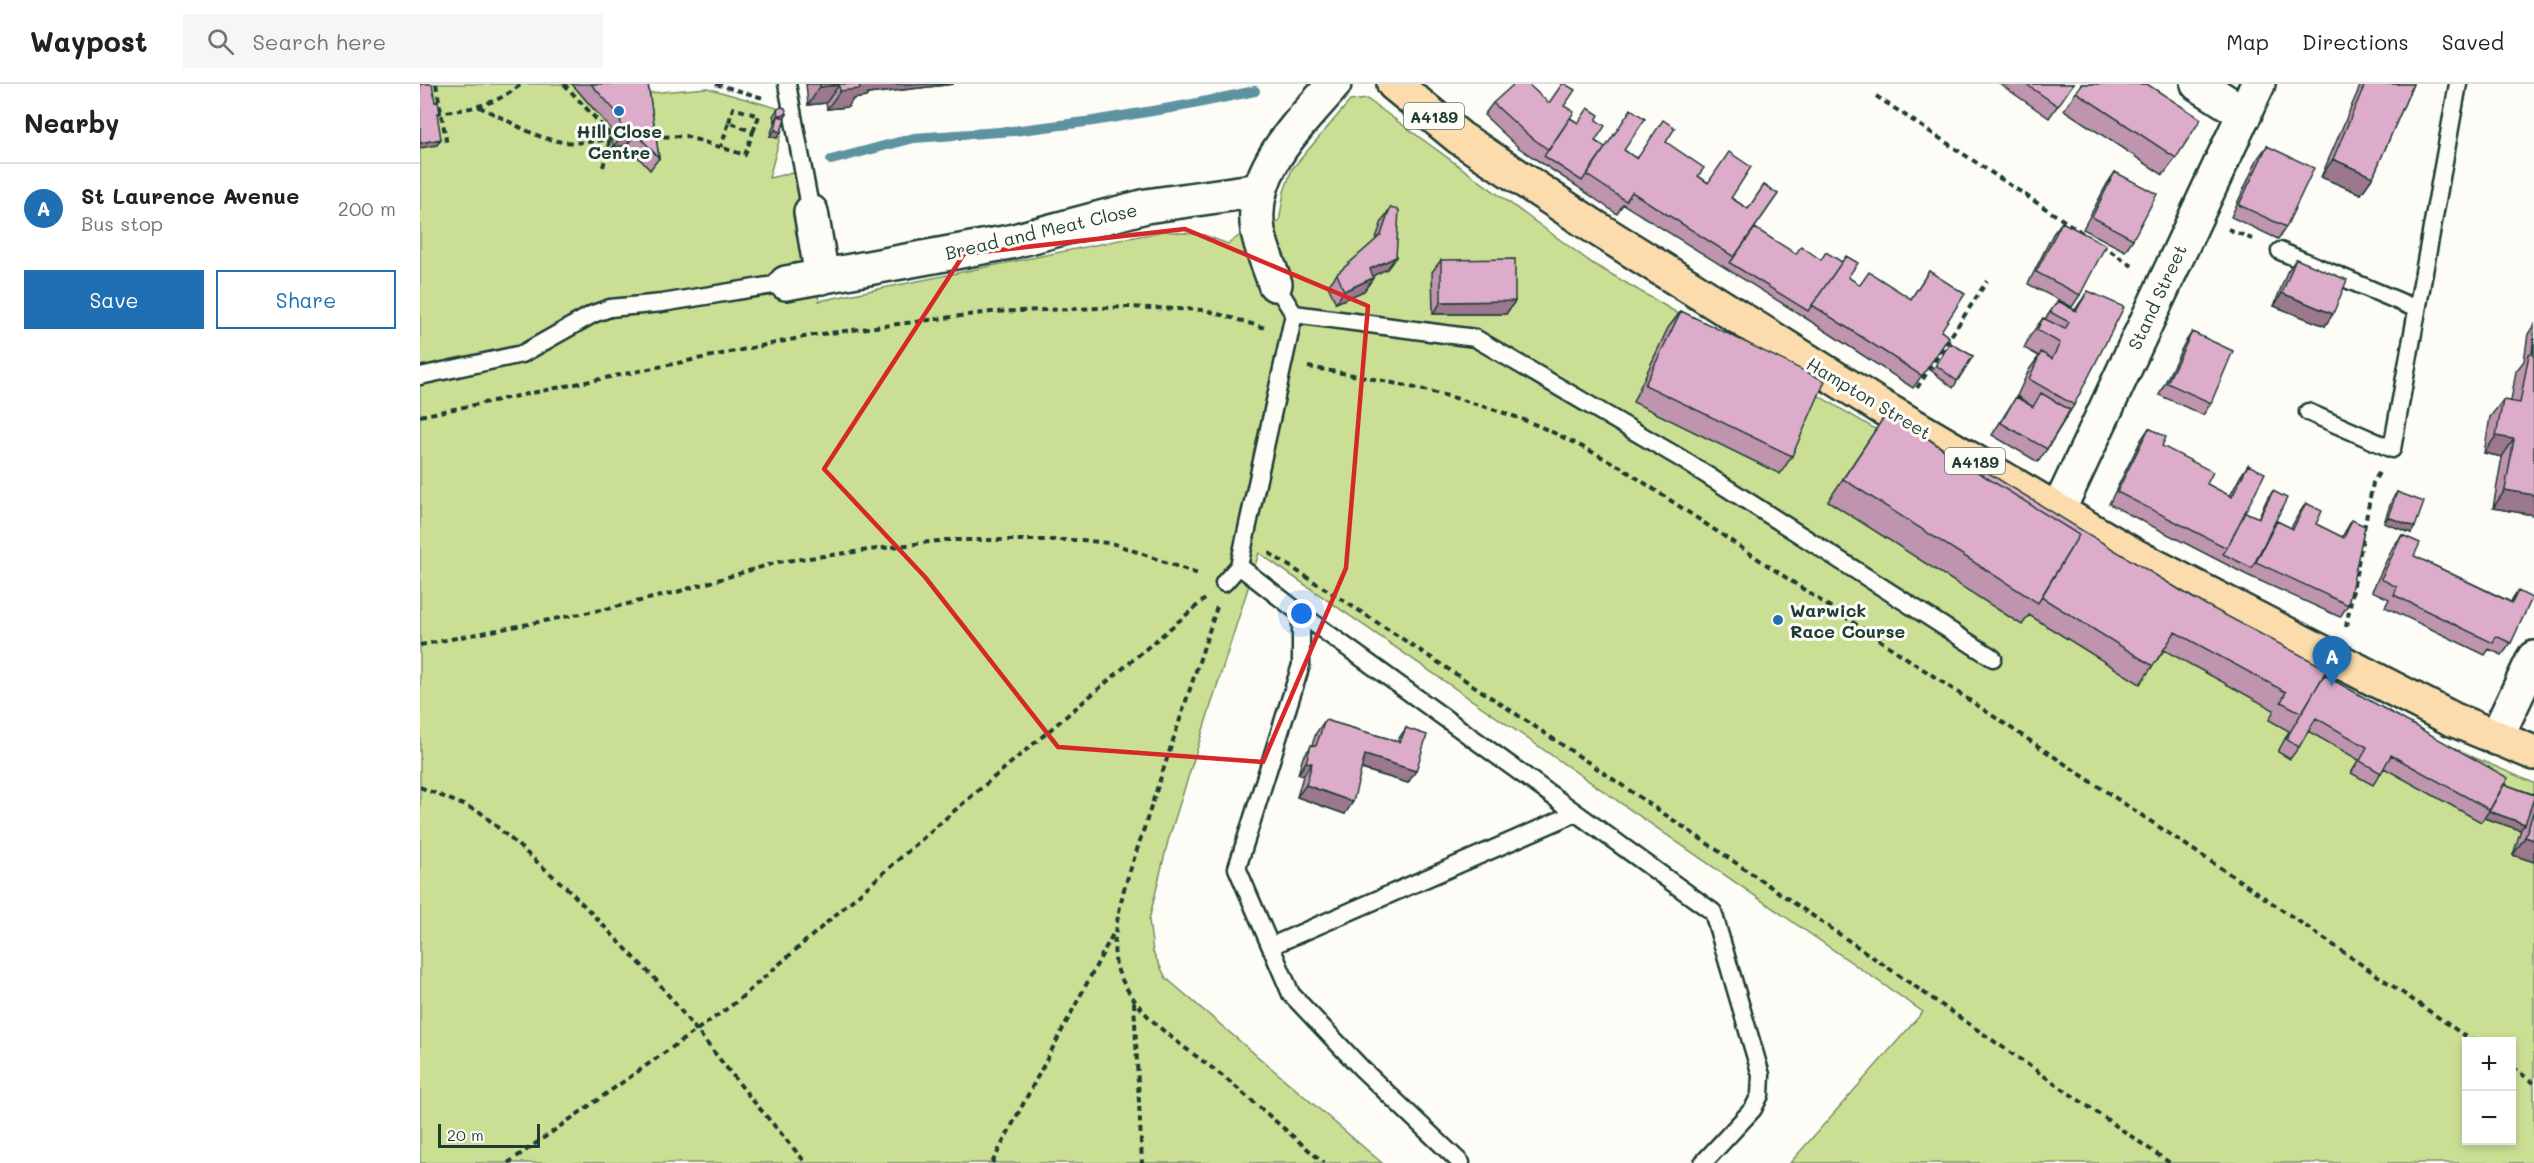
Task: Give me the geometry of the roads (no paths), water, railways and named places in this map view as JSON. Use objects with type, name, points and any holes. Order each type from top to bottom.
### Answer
[{"type":"main road","name":"Hampton Street","points":[[1394,84],[1460,138],[1525,182],[1898,416],[2058,511],[2136,556],[2339,662],[2452,719],[2496,738]]},
{"type":"main road","name":"A4189","points":[[2496,738],[2534,753]]},
{"type":"street","points":[[1275,285],[1258,233],[1257,212],[1260,190],[1272,160],[1334,84]]},
{"type":"street","points":[[2198,84],[2245,114]]},
{"type":"street","name":"Stand Street","points":[[2058,511],[2258,84]]},
{"type":"street","name":"Bread and Meat Close","points":[[786,283],[1010,242],[1146,206],[1260,190]]},
{"type":"street","points":[[812,212],[822,277]]},
{"type":"street","points":[[2496,738],[2534,658]]},
{"type":"lane","points":[[787,84],[812,212]]},
{"type":"lane","points":[[2308,412],[2392,449],[2458,84]]},
{"type":"lane","points":[[2280,251],[2417,309]]},
{"type":"lane","points":[[420,376],[522,354],[593,314],[610,308],[662,303],[786,283]]},
{"type":"lane","points":[[1224,583],[1239,566],[1294,314],[1275,285]]},
{"type":"lane","points":[[1294,314],[1475,338],[1680,458],[1993,658]]},
{"type":"lane","points":[[1239,566],[1301,614],[1713,912],[1761,1075],[1760,1095],[1753,1109],[1703,1163]]},
{"type":"lane","points":[[1301,614],[1301,665],[1237,868],[1291,994],[1362,1070],[1461,1163]]},
{"type":"lane","points":[[1271,946],[1576,813]]},
{"type":"waterway","points":[[831,160],[914,138],[1013,131],[1093,121],[1255,91]]},
{"type":"place","name":"Hill Close Centre","points":[[619,111]]},
{"type":"place","name":"Warwick Race Course","points":[[1778,620]]},
{"type":"place","name":"St Laurence Avenue","points":[[2332,686]]}]
